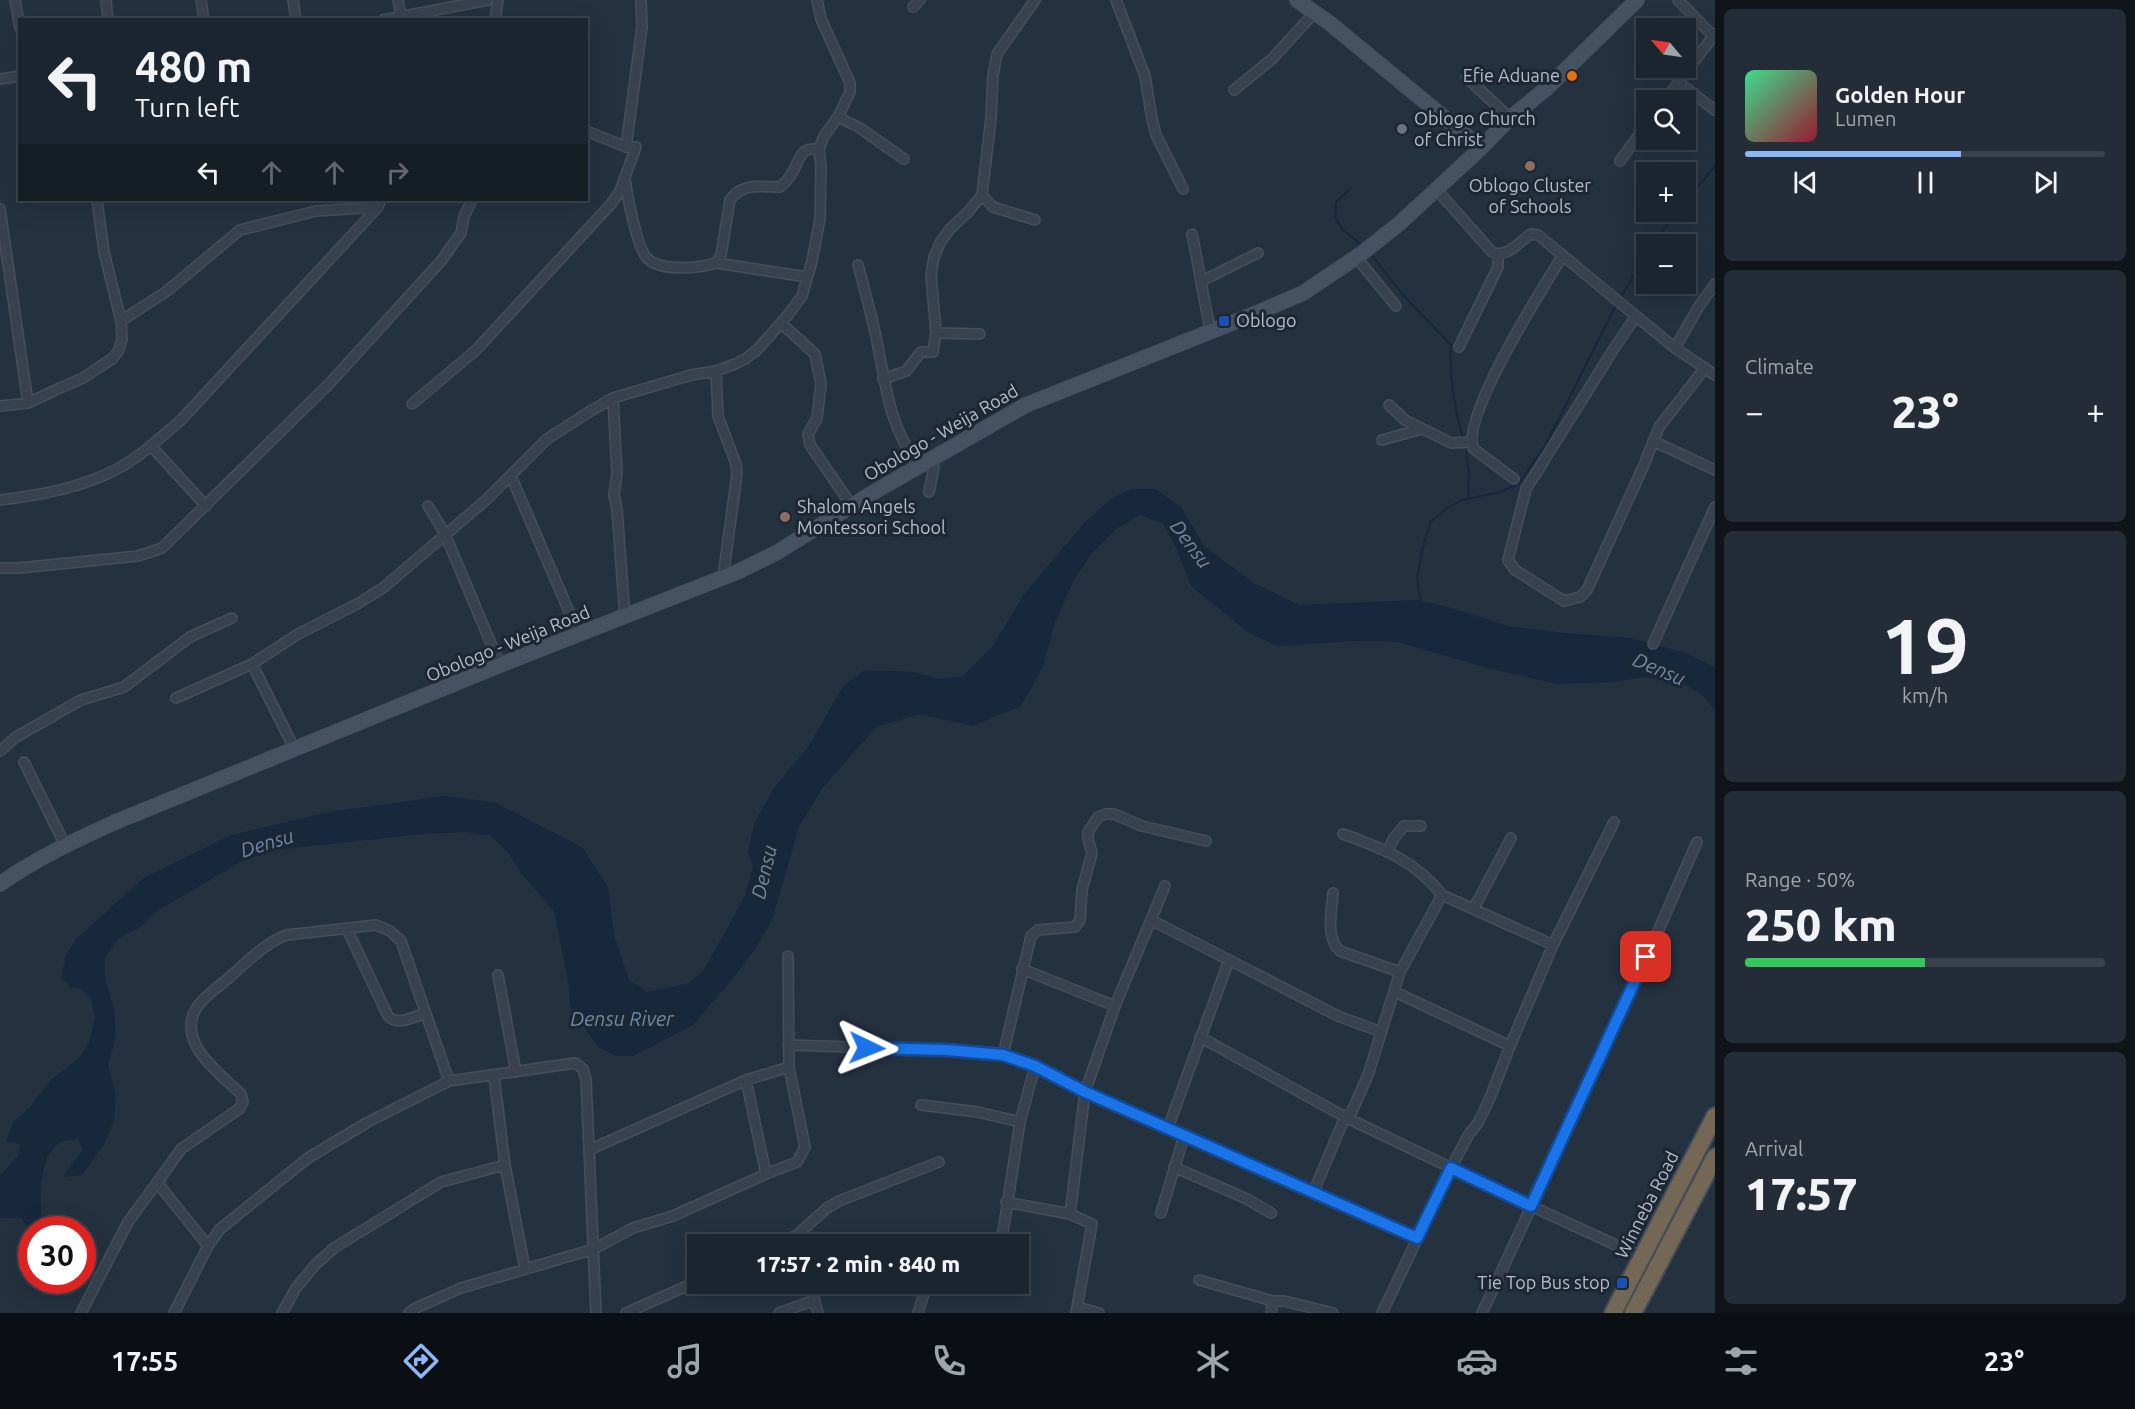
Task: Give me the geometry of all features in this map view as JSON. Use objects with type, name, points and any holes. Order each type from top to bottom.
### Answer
[{"type":"highway","name":"Winneba Road","points":[[1613,1313],[1715,1116]]},
{"type":"highway","name":"Winneba Road","points":[[1633,1313],[1715,1157]]},
{"type":"street","points":[[15,0],[18,18]]},
{"type":"street","points":[[106,0],[108,18]]},
{"type":"street","points":[[201,0],[204,18]]},
{"type":"street","points":[[293,0],[296,18]]},
{"type":"street","points":[[398,0],[401,16]]},
{"type":"street","points":[[392,18],[488,0]]},
{"type":"street","points":[[495,18],[498,0]]},
{"type":"street","points":[[626,147],[641,37],[640,0]]},
{"type":"street","points":[[176,698],[252,664],[298,634],[359,603],[384,587],[511,476],[547,439],[613,398],[691,375],[716,371],[745,359],[757,350],[801,296],[820,219],[819,149],[824,136],[838,117],[850,92],[850,83],[821,19],[817,0]]},
{"type":"street","points":[[883,379],[906,371],[921,352],[933,352],[936,333],[931,275],[934,257],[950,229],[982,195],[991,118],[994,63],[1035,0]]},
{"type":"street","points":[[1116,0],[1145,76],[1156,135],[1184,189]]},
{"type":"street","points":[[1297,0],[1315,12],[1481,148]]},
{"type":"street","name":"Obologo - Weija Road","points":[[0,884],[65,845],[182,794],[500,665],[625,618],[776,553],[932,458],[1026,405],[1303,293],[1356,257],[1400,223],[1510,118],[1547,88],[1637,0]]},
{"type":"street","points":[[1673,90],[1714,34],[1678,0]]},
{"type":"street","points":[[1234,90],[1272,59],[1315,12]]},
{"type":"street","points":[[0,79],[18,76]]},
{"type":"street","points":[[1466,77],[1510,118]]},
{"type":"street","points":[[1678,83],[1715,110]]},
{"type":"street","points":[[838,117],[860,128],[904,159]]},
{"type":"street","points":[[412,404],[476,350],[611,204],[620,190],[636,147],[626,147],[588,132]]},
{"type":"street","points":[[1620,161],[1636,139]]},
{"type":"street","points":[[716,263],[721,255],[730,200],[734,194],[754,185],[780,187],[793,174],[804,151],[819,149]]},
{"type":"street","points":[[625,176],[629,204],[646,258],[654,264],[668,268],[707,266],[716,263],[807,278]]},
{"type":"street","points":[[1436,189],[1492,252],[1498,255],[1506,253],[1530,234],[1544,239],[1676,348],[1715,375]]},
{"type":"street","points":[[982,195],[993,207],[1035,220]]},
{"type":"street","points":[[0,405],[28,403],[83,378],[113,358],[119,350],[122,339],[121,321],[104,252],[98,201]]},
{"type":"street","points":[[0,568],[138,556],[162,548],[329,384],[441,261],[461,233],[464,216],[472,201]]},
{"type":"street","points":[[121,321],[166,291],[240,230],[316,211],[380,203]]},
{"type":"street","points":[[0,500],[39,496],[84,483],[118,468],[151,446],[181,420],[380,203]]},
{"type":"street","points":[[0,209],[28,403]]},
{"type":"street","points":[[1192,234],[1202,281],[1203,301],[1211,331]]},
{"type":"street","points":[[1202,281],[1258,254]]},
{"type":"street","points":[[1459,347],[1498,267],[1498,255]]},
{"type":"street","points":[[1514,479],[1474,449],[1471,442],[1476,421],[1493,376],[1563,255]]},
{"type":"street","points":[[1356,257],[1396,306]]},
{"type":"street","points":[[858,265],[875,333],[883,379],[899,436],[919,466]]},
{"type":"street","points":[[1676,348],[1699,306],[1715,284]]},
{"type":"street","points":[[1636,316],[1526,489],[1508,560],[1515,570],[1564,601],[1580,597],[1587,590],[1666,416],[1705,369]]},
{"type":"street","points":[[780,323],[815,354],[821,384],[817,418],[808,434],[810,445],[852,506]]},
{"type":"street","points":[[936,333],[980,334]]},
{"type":"street","points":[[716,371],[718,416],[736,464],[737,474],[723,577]]},
{"type":"street","points":[[613,398],[617,473],[614,495],[625,618]]},
{"type":"street","points":[[1389,405],[1405,420],[1451,443],[1471,442]]},
{"type":"street","points":[[1382,440],[1422,429]]},
{"type":"street","points":[[1653,441],[1715,470]]},
{"type":"street","points":[[151,446],[206,506]]},
{"type":"street","points":[[929,492],[934,467],[932,458]]},
{"type":"street","points":[[511,476],[579,635]]},
{"type":"street","points":[[428,506],[445,534],[500,665]]},
{"type":"street","points":[[1653,644],[1715,507]]},
{"type":"street","points":[[0,751],[16,737],[81,700],[124,687],[190,637],[232,618]]},
{"type":"street","points":[[252,664],[295,750]]},
{"type":"street","points":[[24,762],[65,845]]},
{"type":"street","points":[[1003,1055],[1030,936],[1038,930],[1075,927],[1080,920],[1082,890],[1092,853],[1088,832],[1098,817],[1114,814],[1142,826],[1206,841]]},
{"type":"street","points":[[1382,1313],[1451,1168],[1482,1115],[1553,945],[1614,822]]},
{"type":"street","points":[[1388,850],[1404,826],[1421,826]]},
{"type":"street","points":[[1343,834],[1388,850],[1430,880],[1442,895],[1553,945]]},
{"type":"street","points":[[1474,908],[1511,838]]},
{"type":"street","points":[[1482,1313],[1638,977],[1697,842]]},
{"type":"street","points":[[1070,1214],[1085,1092],[1115,1006],[1165,886]]},
{"type":"street","points":[[1333,893],[1331,936],[1333,945],[1340,951],[1400,972]]},
{"type":"street","points":[[1313,1193],[1345,1117],[1352,1111],[1359,1096],[1400,972],[1442,895]]},
{"type":"street","points":[[1151,920],[1338,1016],[1381,1032]]},
{"type":"street","points":[[81,1313],[128,1222],[147,1193],[181,1149],[239,1109],[243,1102],[241,1094],[197,1050],[191,1028],[192,1018],[198,1005],[256,953],[279,938],[287,935],[376,925],[396,935],[401,942],[449,1082]]},
{"type":"street","points":[[347,929],[388,1016],[398,1021],[425,1013]]},
{"type":"street","points":[[409,1313],[462,1288],[594,1249],[633,1228],[672,1216],[797,1162],[805,1147],[789,1067],[788,956]]},
{"type":"street","points":[[1168,1128],[1228,960]]},
{"type":"street","points":[[1022,969],[1115,1006]]},
{"type":"street","points":[[498,975],[516,1072]]},
{"type":"street","points":[[1395,992],[1510,1046]]},
{"type":"street","points":[[1200,1038],[1345,1117],[1642,1257]]},
{"type":"street","points":[[788,1046],[947,1050],[1003,1055],[1035,1066],[1085,1092],[1417,1238]]},
{"type":"street","points":[[174,1313],[219,1229],[308,1158],[368,1122],[449,1082],[575,1063],[583,1069],[586,1079],[596,1313]]},
{"type":"street","points":[[1002,1234],[1020,1122],[1035,1066]]},
{"type":"street","points":[[589,1150],[746,1080],[789,1067]]},
{"type":"street","points":[[494,1076],[505,1165],[525,1269]]},
{"type":"street","points":[[746,1080],[766,1174]]},
{"type":"street","points":[[921,1105],[978,1112],[1020,1122]]},
{"type":"street","points":[[1161,1212],[1184,1136]]},
{"type":"street","points":[[797,1234],[827,1208],[839,1201],[939,1162]]},
{"type":"street","points":[[282,1313],[296,1288],[315,1265],[334,1248],[441,1182],[505,1165]]},
{"type":"street","points":[[1174,1167],[1238,1194],[1271,1213]]},
{"type":"street","points":[[159,1180],[160,1186],[208,1246]]},
{"type":"street","points":[[1006,1202],[1070,1214],[1092,1224],[1077,1310],[1099,1313]]},
{"type":"street","points":[[1199,1280],[1273,1301],[1284,1301],[1333,1313]]},
{"type":"street","points":[[626,1313],[687,1286]]},
{"type":"street","points":[[813,1294],[818,1313]]},
{"type":"street","points":[[918,1313],[924,1294]]},
{"type":"street","points":[[779,1313],[815,1300]]},
{"type":"street","points":[[1270,1313],[1273,1301]]},
{"type":"water","name":"Densu River","points":[[1131,489],[1155,489],[1181,507],[1205,547],[1254,583],[1299,605],[1417,600],[1508,626],[1631,638],[1685,653],[1715,667],[1715,710],[1703,695],[1680,682],[1646,677],[1612,682],[1558,684],[1491,669],[1398,642],[1355,641],[1278,646],[1249,633],[1191,586],[1176,547],[1163,524],[1140,515],[1116,529],[1092,553],[1075,578],[1055,622],[1043,666],[1021,706],[972,726],[920,714],[876,727],[821,790],[799,827],[773,917],[758,945],[693,1025],[633,1056],[617,1056],[598,1047],[570,1005],[569,986],[554,911],[520,872],[508,852],[491,836],[465,832],[423,834],[274,850],[239,863],[155,912],[142,926],[118,939],[105,958],[105,978],[114,1010],[116,1037],[108,1064],[116,1097],[114,1121],[104,1144],[82,1175],[63,1177],[83,1149],[78,1139],[61,1142],[52,1150],[43,1171],[41,1183],[42,1216],[0,1218],[0,1176],[18,1156],[20,1144],[6,1142],[13,1122],[29,1108],[51,1080],[81,1056],[89,1042],[95,1019],[91,999],[82,989],[71,987],[61,978],[66,956],[76,939],[145,877],[232,835],[329,812],[444,796],[494,802],[582,847],[608,887],[614,935],[629,980],[648,992],[689,983],[704,970],[745,896],[753,866],[748,852],[754,824],[773,789],[809,746],[843,686],[865,670],[913,672],[939,679],[963,676],[993,646],[1024,594],[1085,522],[1111,499]]},
{"type":"waterway","points":[[1696,189],[1715,166]]},
{"type":"waterway","points":[[1350,189],[1336,202],[1335,217],[1343,230],[1362,245]]},
{"type":"waterway","points":[[1660,234],[1670,222]]},
{"type":"waterway","points":[[1370,253],[1403,295],[1451,345],[1453,392],[1463,438]]},
{"type":"waterway","points":[[1620,298],[1636,272]]},
{"type":"waterway","points":[[1421,603],[1417,578],[1431,521],[1462,500],[1501,492],[1519,483],[1545,446],[1617,303]]},
{"type":"waterway","points":[[1466,452],[1469,474],[1468,497]]},
{"type":"place","name":"Efie Aduane","points":[[1572,76]]},
{"type":"place","name":"Oblogo Church of Christ","points":[[1402,129]]},
{"type":"place","name":"Oblogo Cluster of Schools","points":[[1530,166]]},
{"type":"place","name":"Oblogo","points":[[1224,321]]},
{"type":"place","name":"Shalom Angels Montessori School","points":[[785,517]]},
{"type":"place","name":"Tie Top Bus stop","points":[[1622,1283]]},
{"type":"route","points":[[867,1048],[975,1052],[1003,1055],[1035,1066],[1085,1092],[1417,1238],[1451,1168],[1531,1206],[1646,957]]},
{"type":"water label","name":"Densu","points":[[1191,544]]},
{"type":"water label","name":"Densu","points":[[1659,669]]},
{"type":"water label","name":"Densu","points":[[267,843]]},
{"type":"water label","name":"Densu","points":[[764,872]]}]
